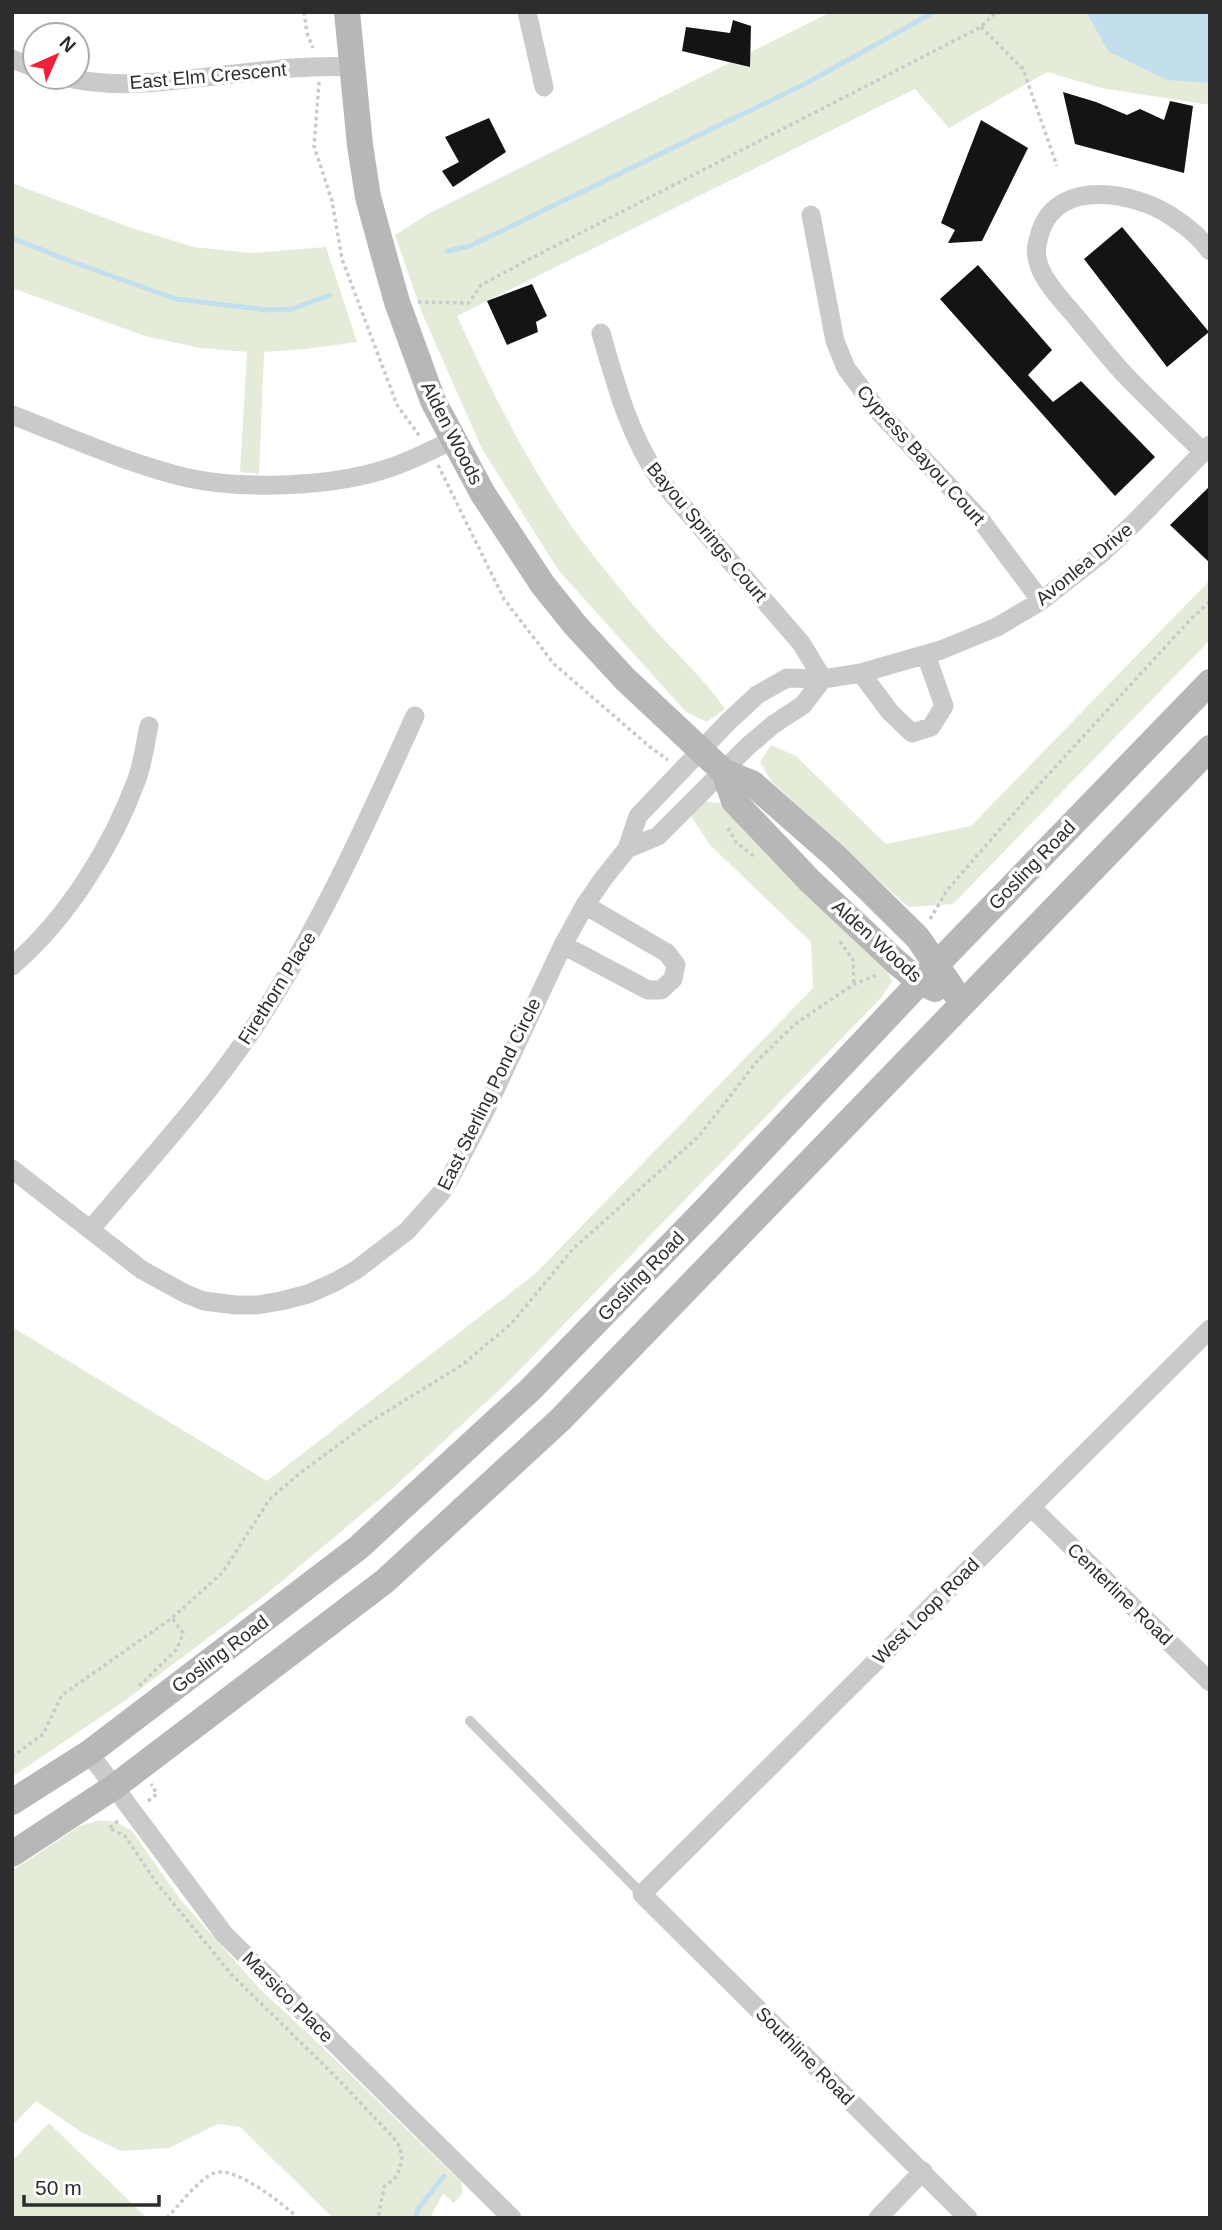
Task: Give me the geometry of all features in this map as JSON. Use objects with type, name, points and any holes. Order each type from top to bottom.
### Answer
[{"type":"main road","name":"Alden Woods","points":[[347,12],[368,197],[397,302],[433,401],[513,543],[576,626],[625,679],[724,772],[752,783],[836,857],[918,938],[928,973]]},
{"type":"main road","name":"Gosling Road","points":[[12,1801],[89,1753],[358,1548],[470,1447],[530,1390],[678,1238],[928,973],[1210,682]]},
{"type":"main road","points":[[12,1854],[114,1787],[385,1581],[488,1487],[560,1420],[1210,748]]},
{"type":"main road","name":"Alden Woods","points":[[724,772],[734,801],[810,881],[895,961],[928,973],[961,1003]]},
{"type":"street","points":[[527,12],[544,87]]},
{"type":"street","name":"East Elm Crescent","points":[[91,82],[144,84],[321,65],[353,67]]},
{"type":"street","points":[[1207,449],[1127,377],[1065,304],[1039,268],[1035,248],[1045,220],[1058,206],[1076,197],[1096,193],[1125,197],[1170,215],[1210,251]]},
{"type":"street","name":"Cypress Bayou Court","points":[[811,215],[835,341],[846,368],[878,411],[980,519],[1041,601]]},
{"type":"street","name":"Bayou Springs Court","points":[[601,333],[622,406],[646,459],[660,480],[801,643],[823,680]]},
{"type":"street","points":[[12,415],[138,464],[190,478],[243,484],[290,484],[346,479],[389,468],[453,440]]},
{"type":"street","name":"Avonlea Drive","points":[[701,750],[757,695],[787,678],[823,680],[861,673],[926,655],[973,637],[1041,601],[1101,554],[1207,449]]},
{"type":"street","points":[[861,673],[890,712],[912,733],[931,727],[944,706],[926,655]]},
{"type":"street","points":[[724,772],[748,746],[803,705],[823,680]]},
{"type":"street","name":"Firethorn Place","points":[[91,1229],[214,1083],[257,1023],[311,935],[415,716]]},
{"type":"street","points":[[12,967],[49,929],[91,872],[121,815],[137,777],[149,726]]},
{"type":"street","name":"East Sterling Pond Circle","points":[[12,1169],[142,1270],[204,1301],[236,1306],[281,1301],[326,1286],[356,1270],[407,1231],[427,1211],[452,1177],[563,945],[585,905],[627,849],[638,816],[701,750]]},
{"type":"street","name":"East Sterling Pond Circle","points":[[627,849],[659,836],[724,772]]},
{"type":"street","points":[[563,945],[648,990],[661,990],[674,979],[676,965],[667,953],[585,905]]},
{"type":"street","name":"West Loop Road","points":[[642,1894],[1210,1329]]},
{"type":"street","name":"Centerline Road","points":[[1031,1507],[1210,1682]]},
{"type":"street","name":"Marsico Place","points":[[89,1753],[224,1934],[512,2218]]},
{"type":"street","name":"Southline Road","points":[[642,1894],[968,2218]]},
{"type":"street","points":[[878,2218],[923,2171]]},
{"type":"lane","points":[[471,1721],[642,1894]]},
{"type":"path","points":[[397,302],[469,303],[481,285],[524,261],[981,27],[996,12]]},
{"type":"path","points":[[981,27],[1023,69],[1056,166]]},
{"type":"path","points":[[918,938],[948,889],[1188,621],[1210,601]]},
{"type":"path","points":[[12,1757],[43,1734],[62,1695],[172,1618],[223,1572],[269,1500],[300,1473],[368,1423],[462,1365],[512,1323],[573,1250],[699,1136],[758,1060],[794,1024],[854,984],[883,973],[895,961]]},
{"type":"path","points":[[167,2218],[205,2179],[220,2172],[241,2178],[268,2192],[298,2218]]},
{"type":"green space","points":[[831,12],[1210,12],[1210,105],[1101,88],[1047,72],[949,128],[915,89],[457,316],[503,411],[556,503],[632,604],[725,709],[707,722],[686,712],[559,571],[482,449],[422,313],[395,235],[428,214]]},
{"type":"green space","points":[[12,183],[129,227],[194,247],[251,253],[326,247],[357,342],[264,352],[259,474],[240,472],[247,352],[200,348],[145,336],[12,288]]},
{"type":"green space","points":[[1210,580],[1210,640],[953,904],[908,907],[771,781],[760,762],[771,745],[796,756],[886,844],[971,826]]},
{"type":"green space","points":[[705,802],[725,803],[885,964],[892,982],[881,998],[508,1382],[392,1489],[264,1596],[123,1702],[12,1777],[12,1327],[267,1481],[535,1274],[813,988],[811,942],[710,845],[691,816]]},
{"type":"green space","points":[[100,1820],[116,1822],[132,1831],[180,1899],[260,1989],[461,2182],[463,2192],[454,2203],[443,2194],[430,2218],[333,2218],[240,2127],[218,2124],[169,2148],[121,2151],[81,2132],[36,2101],[12,2126],[12,1871],[80,1826]]},
{"type":"green space","points":[[49,2123],[147,2218],[12,2218],[12,2161]]},
{"type":"water","points":[[1086,12],[1210,12],[1210,83],[1167,80],[1109,52]]},
{"type":"building","points":[[733,20],[751,26],[750,67],[682,51],[686,27],[730,33]]},
{"type":"building","points":[[1063,92],[1127,115],[1140,109],[1164,120],[1170,101],[1193,106],[1184,173],[1075,144]]},
{"type":"building","points":[[489,118],[506,152],[453,187],[442,171],[459,162],[445,137]]},
{"type":"building","points":[[981,120],[1028,148],[982,241],[948,243],[955,230],[941,223]]},
{"type":"building","points":[[1122,227],[1209,332],[1167,367],[1084,259]]},
{"type":"building","points":[[978,265],[1052,350],[1028,375],[1053,402],[1081,381],[1155,457],[1115,496],[940,299]]},
{"type":"building","points":[[532,284],[547,316],[536,322],[538,332],[507,345],[487,301]]},
{"type":"building","points":[[1210,486],[1210,563],[1170,525]]},
{"type":"waterway","points":[[448,251],[470,246],[805,84],[934,12]]},
{"type":"waterway","points":[[12,238],[176,299],[268,310],[292,309],[330,295]]},
{"type":"waterway","points":[[416,2218],[418,2209],[444,2176]]}]
